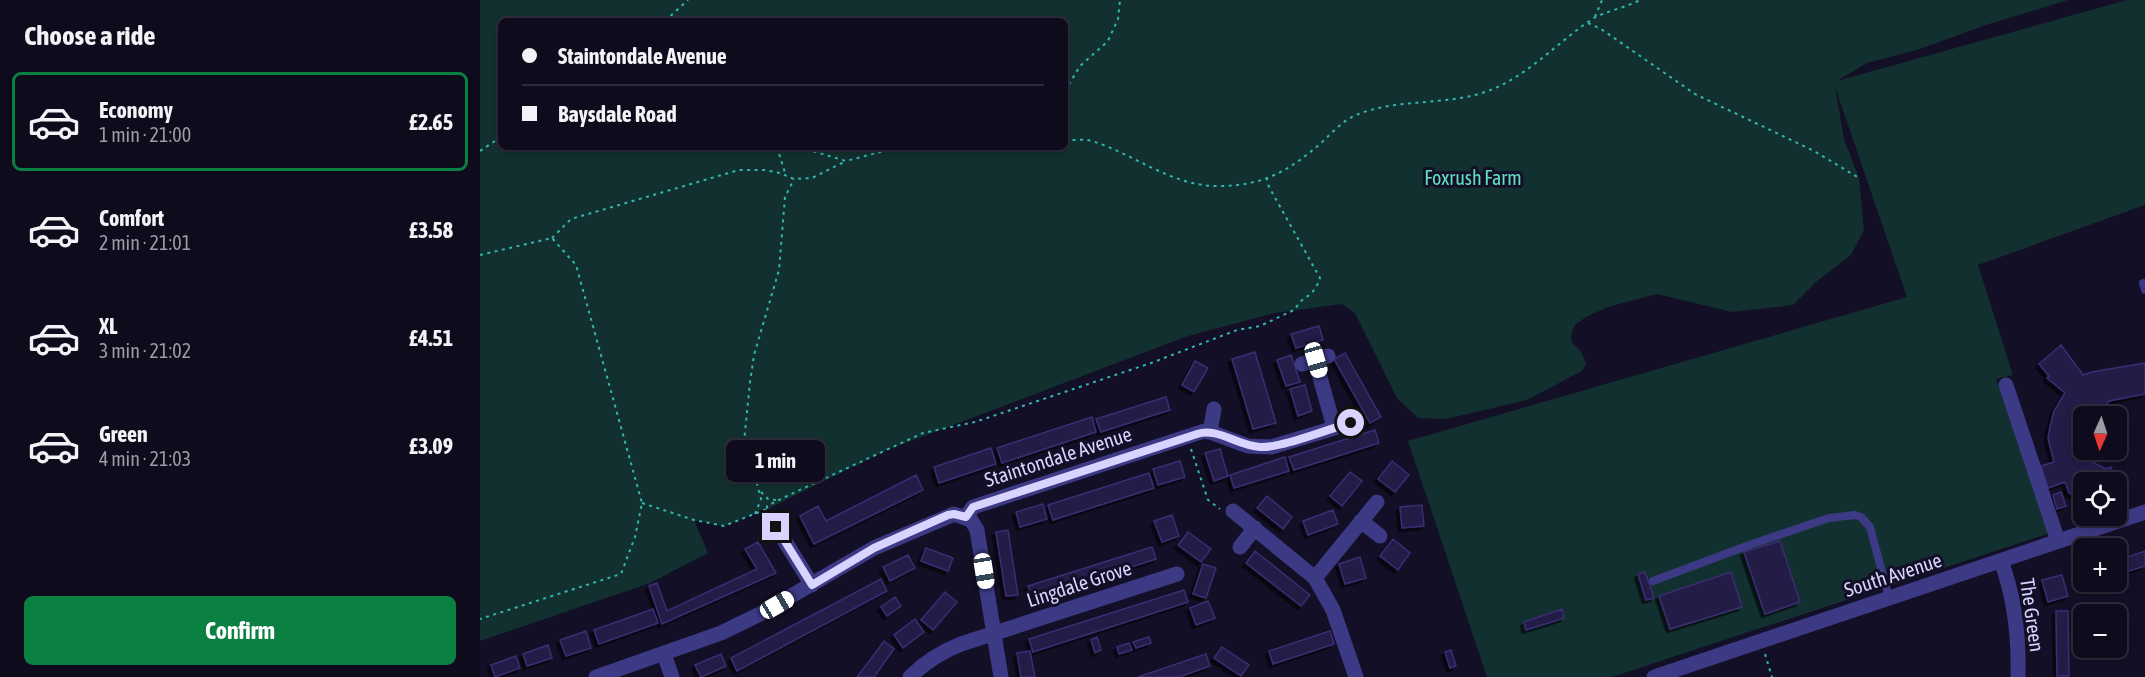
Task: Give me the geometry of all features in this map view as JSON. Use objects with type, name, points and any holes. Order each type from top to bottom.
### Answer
[{"type":"street","points":[[1315,360],[1334,427]]},
{"type":"street","points":[[2006,385],[2058,541]]},
{"type":"street","points":[[1214,410],[1210,432],[1248,446],[1271,447],[1351,423]]},
{"type":"street","name":"Staintondale Avenue","points":[[596,677],[741,624],[874,548],[937,519],[954,514],[966,517],[973,507],[1204,431],[1210,432]]},
{"type":"street","points":[[1315,578],[1377,502]]},
{"type":"street","points":[[1233,510],[1315,578],[1333,610],[1356,677]]},
{"type":"street","name":"South Avenue","points":[[1654,677],[2145,512]]},
{"type":"street","points":[[966,517],[971,520],[977,530],[1001,677]]},
{"type":"street","points":[[1361,521],[1380,536]]},
{"type":"street","points":[[776,527],[812,585]]},
{"type":"street","points":[[1240,547],[1255,528]]},
{"type":"street","name":"The Green","points":[[2001,561],[2016,619],[2019,648],[2018,677]]},
{"type":"street","name":"Lingdale Grove","points":[[910,677],[925,663],[944,651],[1177,574]]},
{"type":"street","points":[[664,654],[672,677]]},
{"type":"lane","points":[[1653,580],[1829,518],[1855,515],[1861,517],[1870,527],[1889,598]]},
{"type":"path","points":[[668,18],[688,0]]},
{"type":"path","points":[[1068,85],[1080,66],[1108,41],[1118,19],[1120,0]]},
{"type":"path","points":[[1595,17],[1602,0]]},
{"type":"path","points":[[1068,140],[1094,141],[1139,162],[1198,184],[1239,185],[1267,179],[1302,158],[1342,123],[1354,116],[1383,108],[1451,100],[1486,92],[1512,79],[1595,17],[1627,7],[1640,0]]},
{"type":"path","points":[[1588,23],[1601,29],[1695,94],[1814,151],[1859,178]]},
{"type":"path","points":[[480,151],[498,139]]},
{"type":"path","points":[[778,150],[786,176]]},
{"type":"path","points":[[808,150],[846,162]]},
{"type":"path","points":[[480,255],[552,238],[572,219],[740,170],[764,170],[794,179],[812,178],[846,162],[888,150]]},
{"type":"path","points":[[779,500],[768,499],[759,489],[748,465],[744,442],[754,355],[779,270],[785,197],[794,179]]},
{"type":"path","points":[[642,503],[694,520],[724,526],[767,509],[767,506],[779,500],[923,434],[975,422],[1016,409],[1151,363],[1237,330],[1260,326],[1294,310],[1312,293],[1320,278],[1269,187],[1267,179]]},
{"type":"path","points":[[480,619],[621,574],[635,537],[642,503],[576,265],[552,238]]},
{"type":"path","points":[[1187,437],[1208,500],[1229,516],[1233,510]]},
{"type":"path","points":[[755,513],[760,503],[759,489]]},
{"type":"path","points":[[767,509],[776,527]]},
{"type":"path","points":[[1761,641],[1772,677]]},
{"type":"green space","name":"Foxrush Farm","points":[[480,0],[2068,0],[1989,24],[1917,50],[1867,63],[1837,81],[2127,0],[2145,0],[2145,205],[1978,265],[2013,375],[1996,379],[2050,533],[1612,677],[1487,677],[1408,441],[1907,297],[1835,87],[1844,139],[1859,178],[1864,230],[1851,255],[1816,282],[1793,305],[1732,312],[1657,294],[1608,307],[1575,325],[1571,335],[1572,343],[1585,360],[1586,364],[1582,371],[1527,400],[1446,419],[1418,418],[1397,398],[1355,313],[1342,304],[1275,313],[1188,336],[885,451],[770,508],[724,526],[694,520],[708,553],[650,583],[480,641]]},
{"type":"building","points":[[1319,326],[1323,340],[1296,348],[1291,334]]},
{"type":"building","points":[[2061,345],[2083,375],[2145,363],[2145,394],[2109,401],[2105,406],[2073,406],[2073,460],[2088,460],[2106,469],[2111,467],[2113,472],[2073,472],[2073,495],[2069,493],[2065,482],[2048,488],[2041,466],[2054,462],[2048,438],[2054,411],[2065,393],[2047,378],[2049,376],[2039,364]]},
{"type":"building","points":[[1255,352],[1276,423],[1253,429],[1232,359]]},
{"type":"building","points":[[1345,353],[1381,417],[1370,423],[1334,359]]},
{"type":"building","points":[[1291,355],[1300,382],[1286,386],[1277,360]]},
{"type":"building","points":[[1195,361],[1208,368],[1194,392],[1182,385]]},
{"type":"building","points":[[1305,385],[1312,411],[1298,416],[1290,389]]},
{"type":"building","points":[[1166,397],[1170,410],[1101,432],[1096,419]]},
{"type":"building","points":[[1092,417],[1096,432],[1002,463],[997,448]]},
{"type":"building","points":[[1375,430],[1379,443],[1294,470],[1289,457]]},
{"type":"building","points":[[991,448],[996,464],[939,483],[934,467]]},
{"type":"building","points":[[1220,449],[1228,476],[1214,481],[1205,453]]},
{"type":"building","points":[[1285,457],[1289,471],[1234,488],[1230,475]]},
{"type":"building","points":[[1180,461],[1185,477],[1158,485],[1153,469]]},
{"type":"building","points":[[1392,461],[1409,475],[1395,492],[1378,479]]},
{"type":"building","points":[[1350,472],[1362,481],[1342,506],[1330,496]]},
{"type":"building","points":[[1149,473],[1154,488],[1053,520],[1048,505]]},
{"type":"building","points":[[916,475],[923,490],[814,544],[800,516],[818,506],[826,521]]},
{"type":"building","points":[[2061,492],[2066,506],[2057,509],[2053,495]]},
{"type":"building","points":[[1267,496],[1292,517],[1283,529],[1257,508]]},
{"type":"building","points":[[1043,504],[1047,519],[1020,527],[1016,512]]},
{"type":"building","points":[[1422,505],[1424,526],[1402,528],[1400,507]]},
{"type":"building","points":[[1333,510],[1338,524],[1308,535],[1303,521]]},
{"type":"building","points":[[1172,515],[1179,536],[1162,542],[1154,521]]},
{"type":"building","points":[[1008,530],[1018,595],[1006,596],[996,532]]},
{"type":"building","points":[[1188,532],[1211,549],[1201,562],[1178,545]]},
{"type":"building","points":[[1393,539],[1410,553],[1398,570],[1380,556]]},
{"type":"building","points":[[1780,541],[1800,602],[1765,614],[1744,552]]},
{"type":"building","points":[[758,542],[776,573],[662,624],[649,586],[657,583],[667,611],[757,569],[745,549]]},
{"type":"building","points":[[1152,547],[1156,559],[1032,599],[1028,586]]},
{"type":"building","points":[[926,548],[953,558],[948,571],[921,561]]},
{"type":"building","points":[[1255,551],[1310,595],[1301,606],[1246,563]]},
{"type":"building","points":[[2145,551],[2145,566],[2127,572],[2127,557]]},
{"type":"building","points":[[908,555],[915,568],[890,581],[883,567]]},
{"type":"building","points":[[1360,557],[1366,578],[1345,584],[1339,564]]},
{"type":"building","points":[[1203,564],[1216,568],[1206,598],[1193,594]]},
{"type":"building","points":[[1645,572],[1654,598],[1646,600],[1638,574]]},
{"type":"building","points":[[1731,572],[1742,607],[1670,629],[1659,596]]},
{"type":"building","points":[[2062,575],[2068,596],[2048,602],[2042,580]]},
{"type":"building","points":[[881,579],[887,591],[737,671],[731,658]]},
{"type":"building","points":[[1184,590],[1188,602],[1033,652],[1029,639]]},
{"type":"building","points":[[945,592],[957,602],[933,630],[921,620]]},
{"type":"building","points":[[895,597],[901,606],[887,616],[881,607]]},
{"type":"building","points":[[1208,601],[1215,618],[1196,625],[1190,608]]},
{"type":"building","points":[[653,609],[658,623],[599,644],[594,630]]},
{"type":"building","points":[[1562,609],[1564,618],[1526,630],[1524,622]]},
{"type":"building","points":[[2056,611],[2068,611],[2069,676],[2057,676]]},
{"type":"building","points":[[915,619],[924,632],[903,648],[894,635]]},
{"type":"building","points":[[586,631],[591,648],[566,656],[560,640]]},
{"type":"building","points":[[1330,631],[1334,644],[1273,664],[1269,651]]},
{"type":"building","points":[[1097,637],[1101,650],[1095,653],[1091,640]]},
{"type":"building","points":[[1149,637],[1151,643],[1136,648],[1133,642]]},
{"type":"building","points":[[884,641],[894,649],[874,677],[857,677]]},
{"type":"building","points":[[1129,643],[1132,650],[1119,654],[1117,647]]},
{"type":"building","points":[[548,645],[552,658],[527,666],[523,654]]},
{"type":"building","points":[[1222,647],[1249,665],[1241,676],[1214,658]]},
{"type":"building","points":[[1451,650],[1456,666],[1450,668],[1445,652]]},
{"type":"building","points":[[1030,651],[1035,677],[1021,677],[1017,653]]},
{"type":"building","points":[[721,654],[726,666],[701,677],[695,665]]},
{"type":"building","points":[[1206,654],[1210,666],[1179,677],[1138,677]]},
{"type":"building","points":[[516,656],[520,668],[495,677],[491,665]]},
{"type":"route","points":[[776,527],[812,585],[874,548],[948,515],[960,514],[966,517],[973,507],[1204,431],[1248,446],[1271,447],[1351,423]]}]
